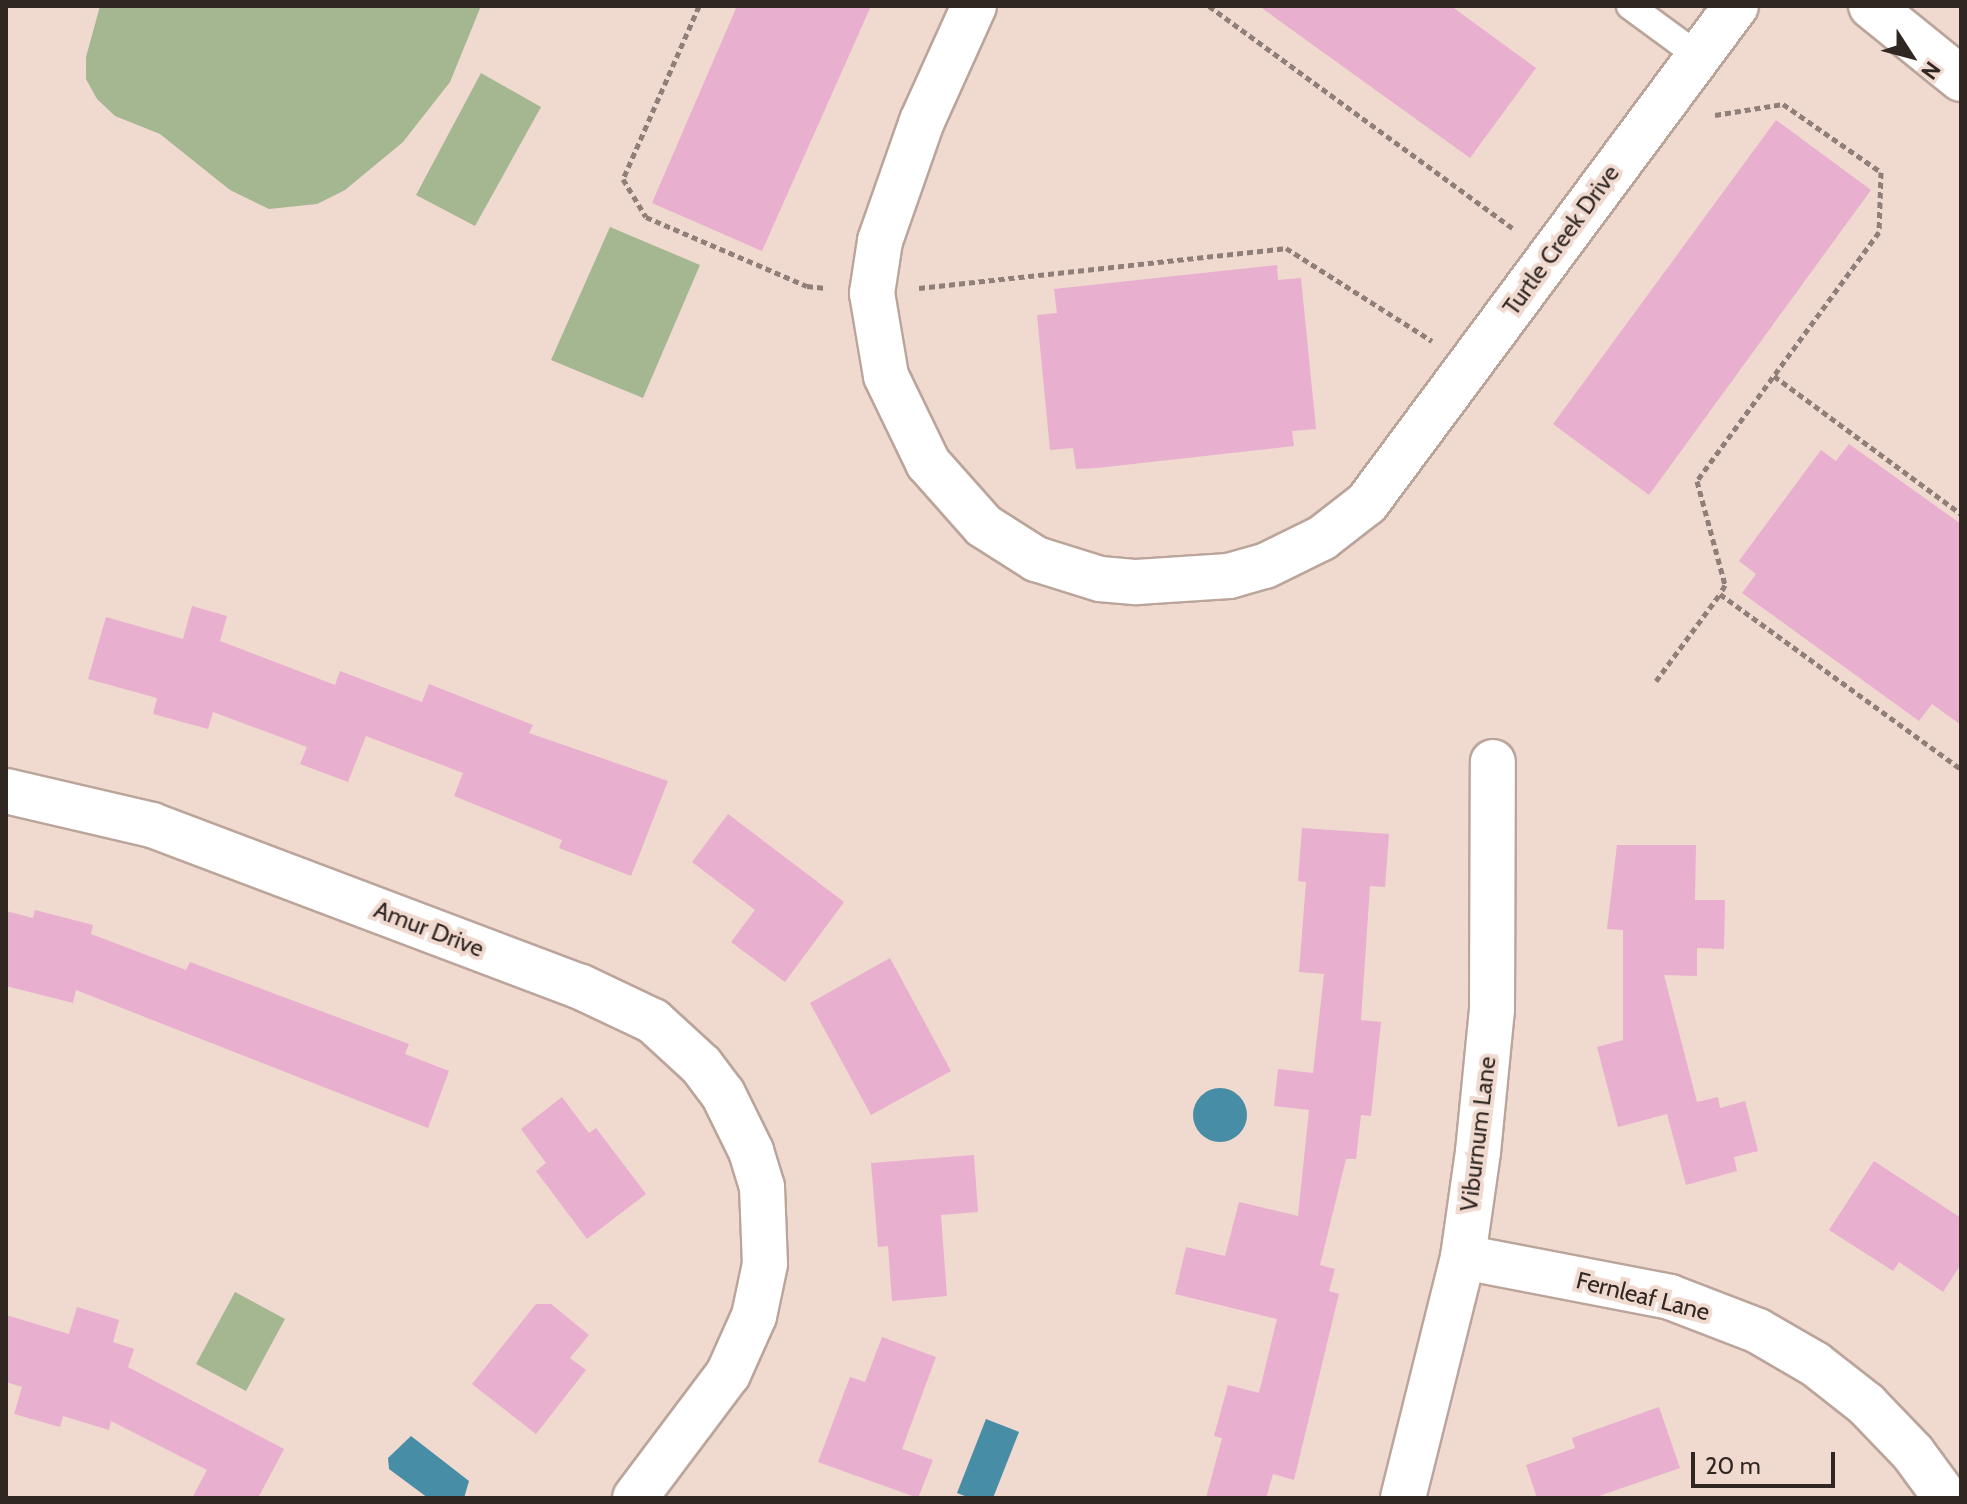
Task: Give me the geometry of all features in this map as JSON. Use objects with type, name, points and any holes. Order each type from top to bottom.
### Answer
[{"type":"street","points":[[872,293],[888,209],[974,6]]},
{"type":"street","name":"Turtle Creek Drive","points":[[872,293],[886,376],[928,463],[984,526],[1036,559],[1100,579],[1178,582],[1265,566],[1334,530],[1390,477],[1671,89],[1736,6]]},
{"type":"street","points":[[1871,6],[1961,79]]},
{"type":"street","name":"Viburnum Lane","points":[[1403,1498],[1463,1257],[1492,1010],[1493,762]]},
{"type":"street","name":"Amur Drive","points":[[6,791],[85,806],[209,845],[625,1006],[677,1039],[723,1094],[751,1151],[762,1187],[765,1264],[743,1345],[707,1405],[635,1498]]},
{"type":"street","name":"Fernleaf Lane","points":[[1463,1257],[1670,1297],[1758,1331],[1815,1364],[1866,1404],[1913,1453],[1946,1498]]},
{"type":"lane","points":[[1630,6],[1697,55]]},
{"type":"path","points":[[699,6],[623,179],[646,217],[807,286],[872,293],[1286,248],[1471,365]]},
{"type":"path","points":[[1209,6],[1550,255]]},
{"type":"path","points":[[1656,681],[1725,585],[1697,481],[1879,232],[1881,172],[1783,104],[1709,116],[1671,89]]},
{"type":"path","points":[[1774,376],[1961,514]]},
{"type":"path","points":[[1720,594],[1961,769]]},
{"type":"green space","points":[[100,6],[481,6],[450,82],[403,142],[345,190],[317,204],[269,209],[230,190],[160,134],[115,116],[97,99],[86,79],[86,57]]},
{"type":"green space","points":[[481,73],[541,107],[475,226],[416,195]]},
{"type":"green space","points":[[610,227],[700,265],[643,398],[551,360]]},
{"type":"green space","points":[[235,1292],[285,1319],[246,1391],[196,1364]]},
{"type":"water","points":[[1220,1088],[1239,1096],[1247,1115],[1239,1134],[1220,1142],[1201,1134],[1193,1115],[1201,1096]]},
{"type":"water","points":[[986,1419],[1019,1432],[993,1498],[970,1498],[957,1493]]},
{"type":"water","points":[[411,1436],[469,1481],[464,1498],[428,1498],[389,1469],[388,1458]]},
{"type":"building","points":[[737,6],[871,6],[762,251],[652,203]]},
{"type":"building","points":[[1259,6],[1451,6],[1536,68],[1470,158]]},
{"type":"building","points":[[1776,120],[1871,190],[1649,495],[1553,424]]},
{"type":"building","points":[[1277,265],[1278,280],[1301,278],[1316,429],[1292,431],[1294,446],[1097,468],[1076,469],[1073,448],[1050,450],[1037,315],[1057,313],[1054,289]]},
{"type":"building","points":[[1849,444],[1961,524],[1961,725],[1932,704],[1919,721],[1742,593],[1756,574],[1739,561],[1821,450],[1836,461]]},
{"type":"building","points":[[192,606],[227,616],[220,641],[335,685],[340,671],[422,702],[429,684],[533,725],[529,733],[668,781],[631,876],[559,848],[562,840],[454,796],[463,773],[366,736],[348,782],[300,764],[307,747],[213,712],[208,729],[153,714],[157,698],[88,679],[106,617],[183,639]]},
{"type":"building","points":[[728,814],[844,902],[785,982],[731,942],[755,910],[692,862]]},
{"type":"building","points":[[1302,828],[1389,834],[1385,887],[1370,886],[1361,1020],[1381,1022],[1371,1116],[1361,1115],[1356,1159],[1346,1159],[1320,1265],[1335,1269],[1329,1291],[1339,1294],[1294,1480],[1273,1474],[1266,1498],[1206,1498],[1222,1438],[1214,1436],[1228,1385],[1259,1393],[1277,1319],[1175,1294],[1186,1247],[1225,1256],[1239,1202],[1298,1216],[1309,1110],[1274,1106],[1278,1069],[1313,1073],[1324,974],[1299,972],[1306,882],[1298,881]]},
{"type":"building","points":[[1617,845],[1696,845],[1695,900],[1725,900],[1724,949],[1697,948],[1697,976],[1664,975],[1697,1102],[1718,1097],[1720,1108],[1745,1101],[1758,1151],[1734,1157],[1737,1171],[1686,1185],[1667,1114],[1618,1127],[1597,1047],[1623,1040],[1623,930],[1607,929]]},
{"type":"building","points":[[35,910],[93,925],[91,934],[186,970],[190,962],[409,1044],[405,1054],[449,1071],[428,1128],[76,990],[73,1003],[6,986],[6,911],[33,918]]},
{"type":"building","points":[[890,958],[951,1071],[871,1115],[810,1003]]},
{"type":"building","points":[[562,1097],[589,1133],[596,1128],[646,1194],[587,1239],[536,1171],[546,1163],[521,1129]]},
{"type":"building","points":[[974,1155],[978,1212],[941,1215],[947,1296],[892,1301],[888,1246],[878,1247],[871,1163]]},
{"type":"building","points":[[1874,1161],[1961,1218],[1961,1264],[1943,1292],[1899,1262],[1893,1271],[1829,1230]]},
{"type":"building","points":[[536,1304],[551,1304],[589,1335],[570,1358],[586,1370],[536,1434],[472,1384]]},
{"type":"building","points":[[77,1307],[119,1320],[113,1342],[134,1349],[128,1367],[284,1449],[258,1498],[192,1498],[207,1470],[111,1421],[109,1430],[63,1416],[60,1427],[14,1414],[22,1387],[6,1382],[6,1315],[69,1334]]},
{"type":"building","points":[[882,1337],[936,1357],[902,1449],[933,1460],[918,1498],[818,1462],[850,1377],[865,1382]]},
{"type":"building","points":[[1659,1407],[1680,1468],[1593,1498],[1537,1498],[1526,1465],[1575,1448],[1572,1438]]}]
